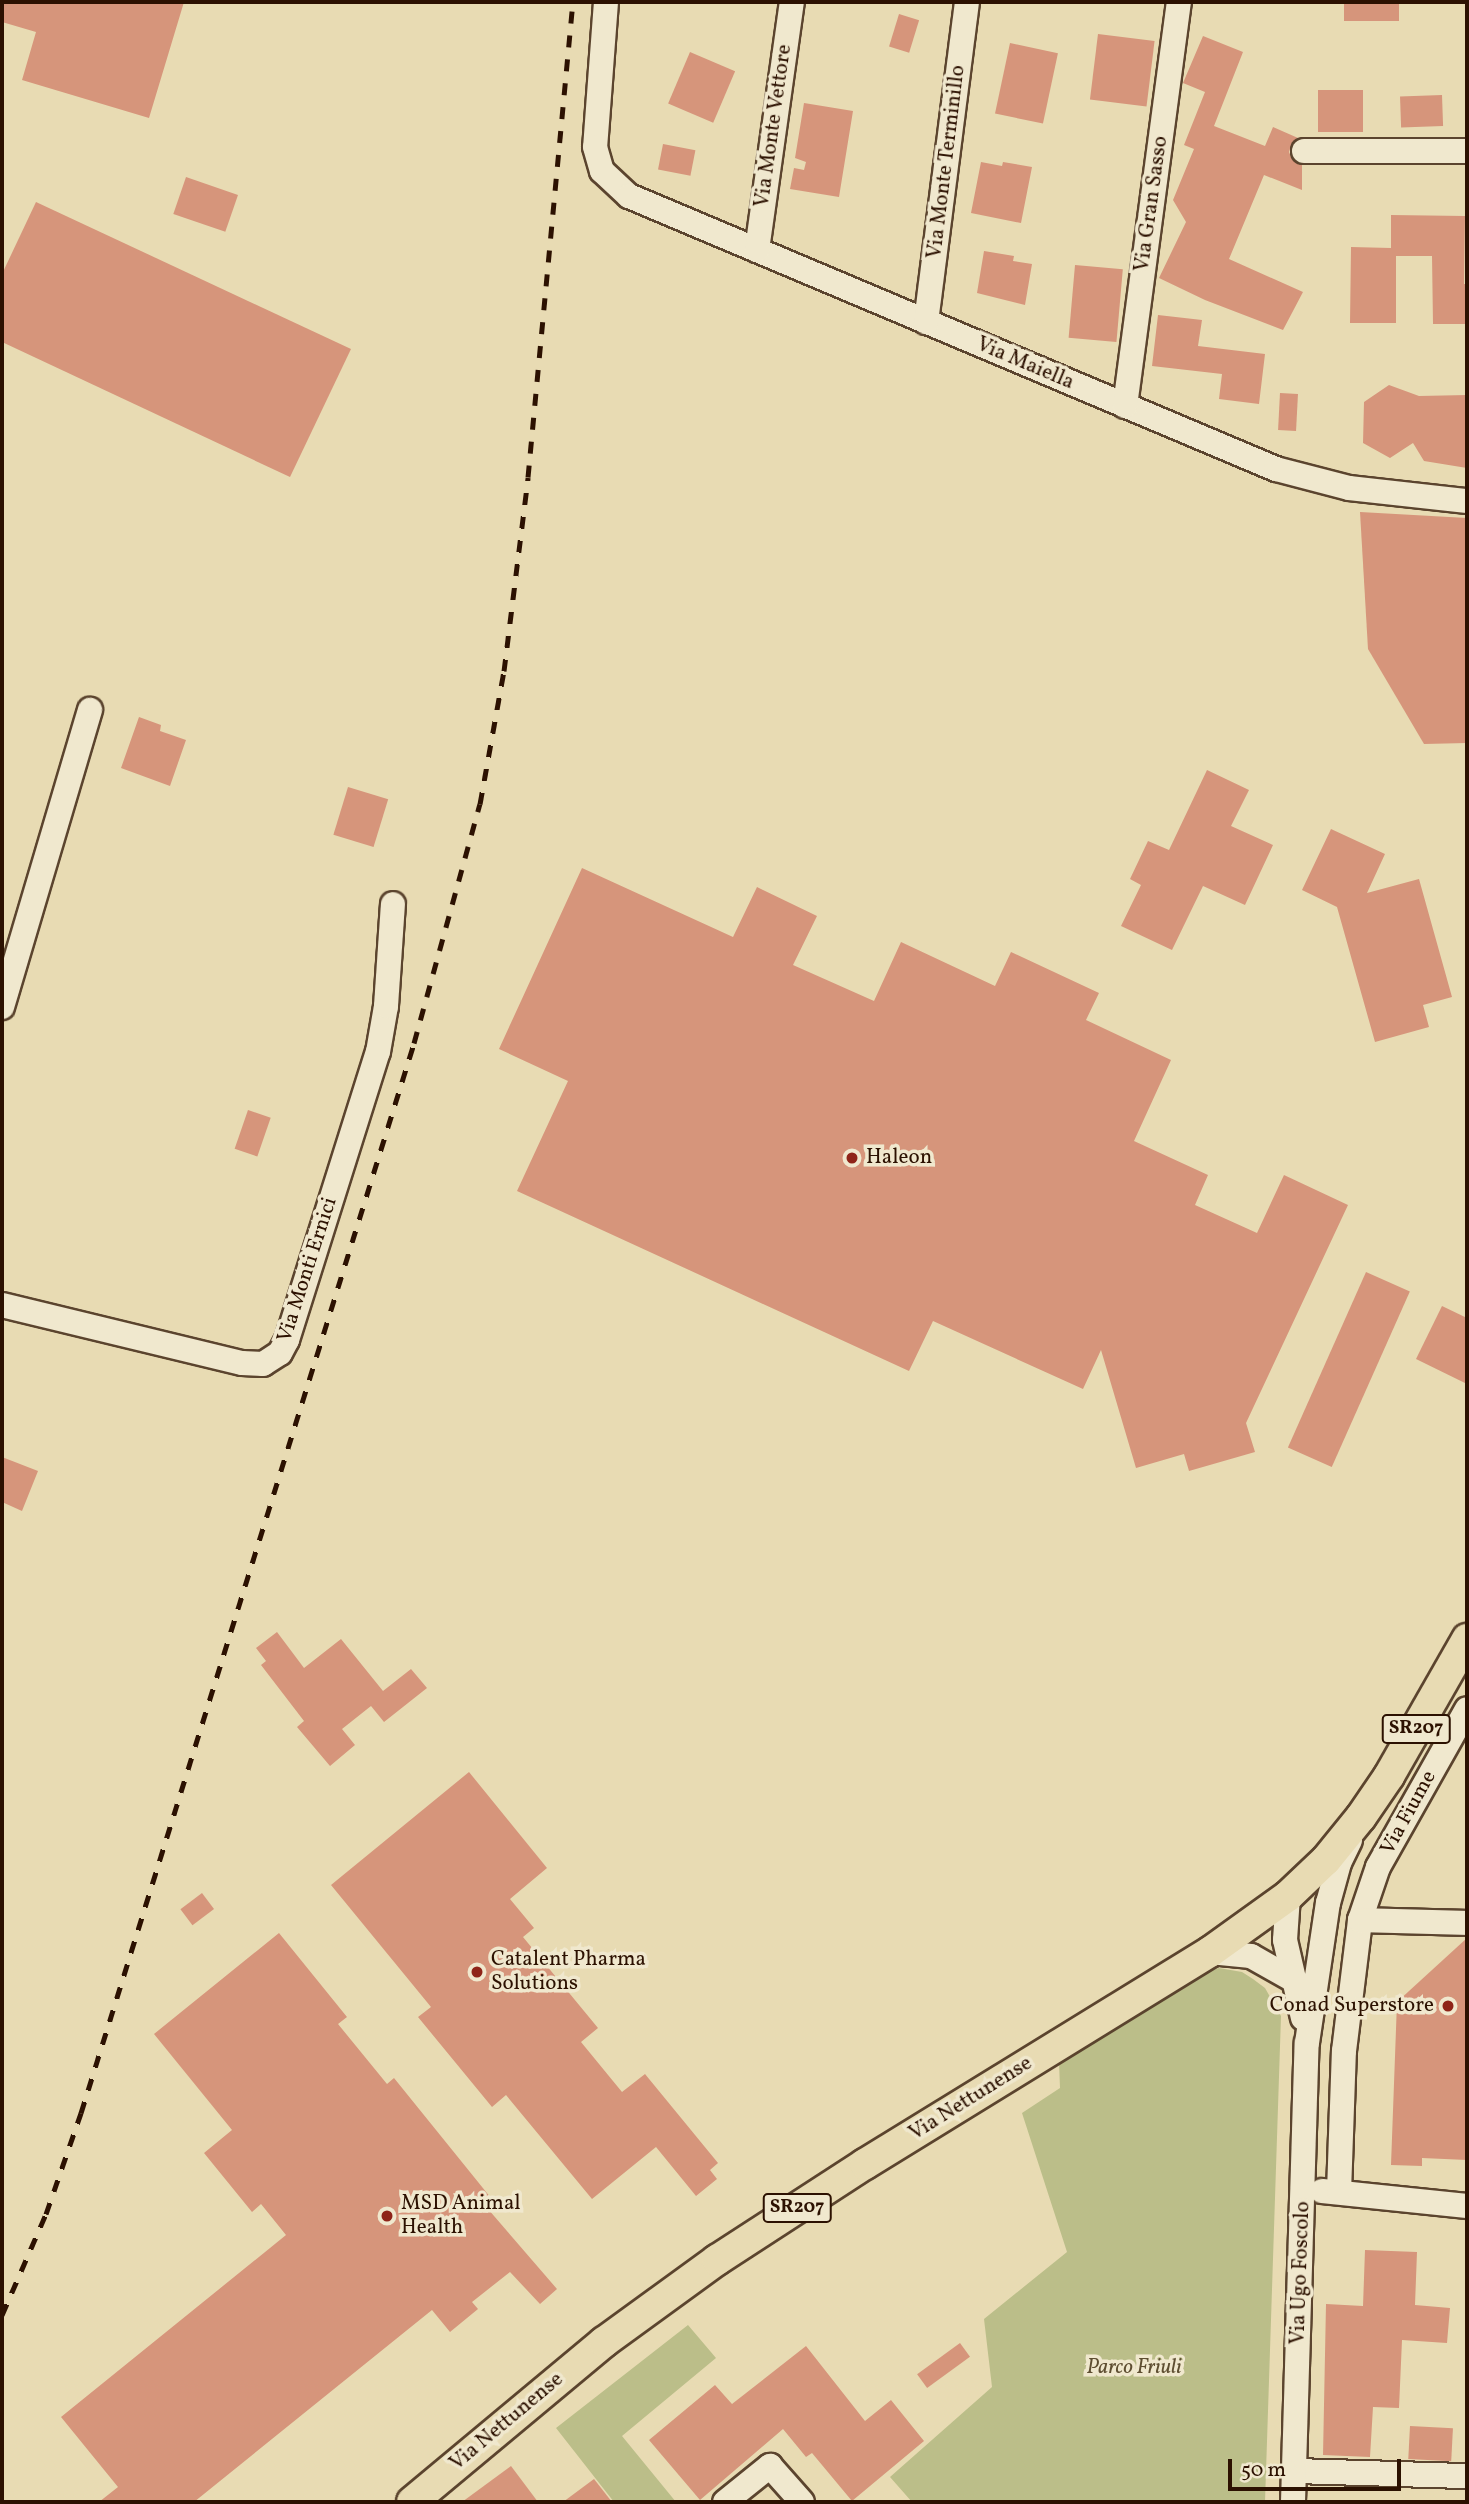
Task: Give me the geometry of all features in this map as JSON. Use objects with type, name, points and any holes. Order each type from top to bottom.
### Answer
[{"type":"main road","name":"Via Nettunense","points":[[412,2502],[604,2342],[717,2260],[876,2157],[1210,1952],[1288,1896],[1326,1860],[1390,1776],[1467,1640]]},
{"type":"street","name":"Via Maiella","points":[[606,2],[594,138],[602,171],[629,196],[1263,464],[1312,480],[1363,491],[1467,501]]},
{"type":"street","name":"Via Monte Vettore","points":[[757,250],[792,2]]},
{"type":"street","name":"Via Monte Terminillo","points":[[926,322],[967,2]]},
{"type":"street","name":"Via Gran Sasso","points":[[1125,406],[1180,2]]},
{"type":"street","points":[[1304,151],[1467,151]]},
{"type":"street","points":[[2,1007],[90,710]]},
{"type":"street","name":"Via Monti Ernici","points":[[2,1305],[242,1363],[263,1364],[280,1353],[287,1340],[379,1052],[386,1006],[393,904]]},
{"type":"street","name":"Via Fiume","points":[[1339,2192],[1344,2051],[1360,1920],[1378,1867],[1467,1709]]},
{"type":"street","name":"Via Ugo Foscolo","points":[[1293,2502],[1310,1973],[1339,1863],[1361,1817]]},
{"type":"street","name":"Via Ugo Foscolo","points":[[1288,1896],[1285,1940],[1310,1973]]},
{"type":"street","points":[[1360,1920],[1467,1923]]},
{"type":"street","points":[[1210,1952],[1251,1956],[1351,1983]]},
{"type":"street","points":[[1304,2190],[1467,2206]]},
{"type":"street","points":[[725,2502],[770,2466],[802,2502]]},
{"type":"street","points":[[1294,2471],[1467,2476]]},
{"type":"green space","name":"Parco Friuli","points":[[1219,1968],[1242,1972],[1265,1988],[1281,2016],[1265,2502],[912,2502],[890,2477],[992,2387],[984,2319],[1067,2252],[1022,2113],[1060,2088],[1059,2062],[1209,1971]]},
{"type":"green space","points":[[688,2325],[716,2358],[622,2436],[676,2502],[614,2502],[556,2428]]},
{"type":"building","points":[[2,2],[184,2],[149,118],[22,80],[36,32],[2,22]]},
{"type":"building","points":[[1344,2],[1399,2],[1399,21],[1344,21]]},
{"type":"building","points":[[899,14],[919,20],[909,53],[889,47]]},
{"type":"building","points":[[1098,34],[1155,41],[1147,106],[1090,100]]},
{"type":"building","points":[[1203,36],[1243,52],[1214,126],[1265,146],[1273,127],[1298,138],[1292,143],[1289,152],[1292,159],[1302,165],[1302,190],[1264,175],[1229,259],[1303,292],[1283,330],[1205,300],[1159,278],[1186,222],[1173,200],[1194,149],[1184,145],[1205,92],[1183,83]]},
{"type":"building","points":[[1010,43],[1058,53],[1043,124],[995,113]]},
{"type":"building","points":[[690,52],[735,71],[713,123],[668,104]]},
{"type":"building","points":[[1318,90],[1363,90],[1363,132],[1318,132]]},
{"type":"building","points":[[1442,95],[1443,126],[1401,127],[1400,96]]},
{"type":"building","points":[[804,103],[853,111],[839,197],[790,189],[794,168],[804,170],[806,162],[795,158]]},
{"type":"building","points":[[663,144],[695,150],[690,176],[658,170]]},
{"type":"building","points":[[981,162],[1002,166],[1003,162],[1032,167],[1021,223],[971,213]]},
{"type":"building","points":[[186,177],[238,195],[225,232],[173,214]]},
{"type":"building","points":[[36,202],[351,349],[290,477],[2,342],[2,274]]},
{"type":"building","points":[[1391,215],[1465,216],[1464,284],[1467,284],[1467,324],[1433,324],[1432,256],[1396,256],[1396,323],[1350,323],[1351,247],[1391,248]]},
{"type":"building","points":[[984,251],[1014,256],[1013,261],[1032,264],[1025,305],[977,293]]},
{"type":"building","points":[[1075,265],[1123,269],[1116,342],[1069,338]]},
{"type":"building","points":[[1158,315],[1202,320],[1198,346],[1265,354],[1259,404],[1219,399],[1222,374],[1152,366]]},
{"type":"building","points":[[1389,385],[1419,396],[1467,395],[1467,468],[1424,461],[1413,443],[1390,458],[1363,443],[1364,402]]},
{"type":"building","points":[[1280,393],[1298,394],[1296,431],[1278,430]]},
{"type":"building","points":[[1360,512],[1467,518],[1467,743],[1424,744],[1368,649]]},
{"type":"building","points":[[139,717],[161,725],[160,731],[186,740],[170,786],[121,768]]},
{"type":"building","points":[[1207,770],[1249,790],[1231,826],[1273,845],[1245,905],[1203,886],[1172,950],[1121,926],[1141,885],[1130,879],[1148,841],[1169,850]]},
{"type":"building","points":[[348,787],[388,799],[374,847],[333,835]]},
{"type":"building","points":[[1331,829],[1385,854],[1367,893],[1419,879],[1452,997],[1423,1005],[1429,1027],[1375,1042],[1337,907],[1302,890]]},
{"type":"building","name":"Haleon","points":[[582,868],[733,937],[757,887],[817,916],[793,965],[874,1001],[901,942],[995,986],[1011,952],[1099,993],[1086,1020],[1171,1060],[1134,1141],[1208,1175],[1195,1205],[1257,1233],[1284,1175],[1348,1205],[1246,1423],[1255,1452],[1189,1471],[1184,1454],[1136,1468],[1101,1350],[1083,1389],[933,1321],[909,1371],[517,1191],[568,1081],[499,1049]]},
{"type":"building","points":[[248,1110],[271,1118],[257,1157],[235,1149]]},
{"type":"building","points":[[1366,1272],[1410,1292],[1332,1467],[1288,1447]]},
{"type":"building","points":[[1442,1306],[1467,1318],[1467,1384],[1416,1359]]},
{"type":"building","points":[[2,1457],[38,1471],[22,1511],[2,1502]]},
{"type":"building","points":[[277,1632],[304,1668],[341,1639],[383,1691],[411,1669],[427,1688],[384,1722],[371,1706],[342,1729],[355,1745],[330,1766],[297,1727],[304,1721],[261,1665],[266,1661],[256,1648]]},
{"type":"building","name":"Catalent Pharma Solutions","points":[[469,1772],[547,1868],[510,1899],[534,1928],[523,1937],[598,2028],[581,2042],[622,2092],[645,2074],[718,2163],[710,2170],[717,2179],[696,2196],[656,2147],[592,2199],[506,2095],[492,2107],[418,2017],[431,2007],[331,1885]]},
{"type":"building","points":[[202,1893],[214,1909],[192,1925],[180,1909]]},
{"type":"building","name":"MSD Animal Health","points":[[279,1933],[347,2017],[338,2024],[387,2084],[394,2078],[495,2203],[488,2209],[557,2289],[540,2304],[510,2272],[472,2302],[478,2309],[450,2332],[432,2310],[194,2502],[99,2502],[118,2487],[61,2417],[286,2235],[261,2204],[252,2212],[204,2153],[232,2130],[154,2034]]},
{"type":"building","points":[[1467,1938],[1467,2160],[1422,2158],[1422,2166],[1391,2165],[1397,2002]]},
{"type":"building","points":[[1365,2250],[1417,2252],[1415,2305],[1450,2308],[1447,2343],[1402,2340],[1399,2408],[1373,2407],[1370,2457],[1323,2455],[1326,2304],[1363,2306]]},
{"type":"building","points":[[960,2343],[970,2357],[927,2388],[917,2374]]},
{"type":"building","points":[[806,2346],[865,2421],[891,2400],[924,2441],[852,2501],[812,2453],[806,2457],[783,2429],[700,2500],[649,2440],[715,2385],[732,2404]]},
{"type":"building","points":[[1410,2426],[1453,2428],[1451,2461],[1408,2459]]},
{"type":"building","points":[[511,2466],[538,2502],[462,2502]]},
{"type":"building","points":[[594,2479],[612,2502],[563,2502]]},
{"type":"railway","points":[[2,2315],[46,2214],[81,2113],[414,1043],[480,804],[504,671],[528,477],[573,2]]},
{"type":"place","name":"Haleon","points":[[852,1158]]},
{"type":"place","name":"Catalent Pharma Solutions","points":[[477,1972]]},
{"type":"place","name":"Conad Superstore","points":[[1448,2006]]},
{"type":"place","name":"MSD Animal Health","points":[[387,2216]]}]
